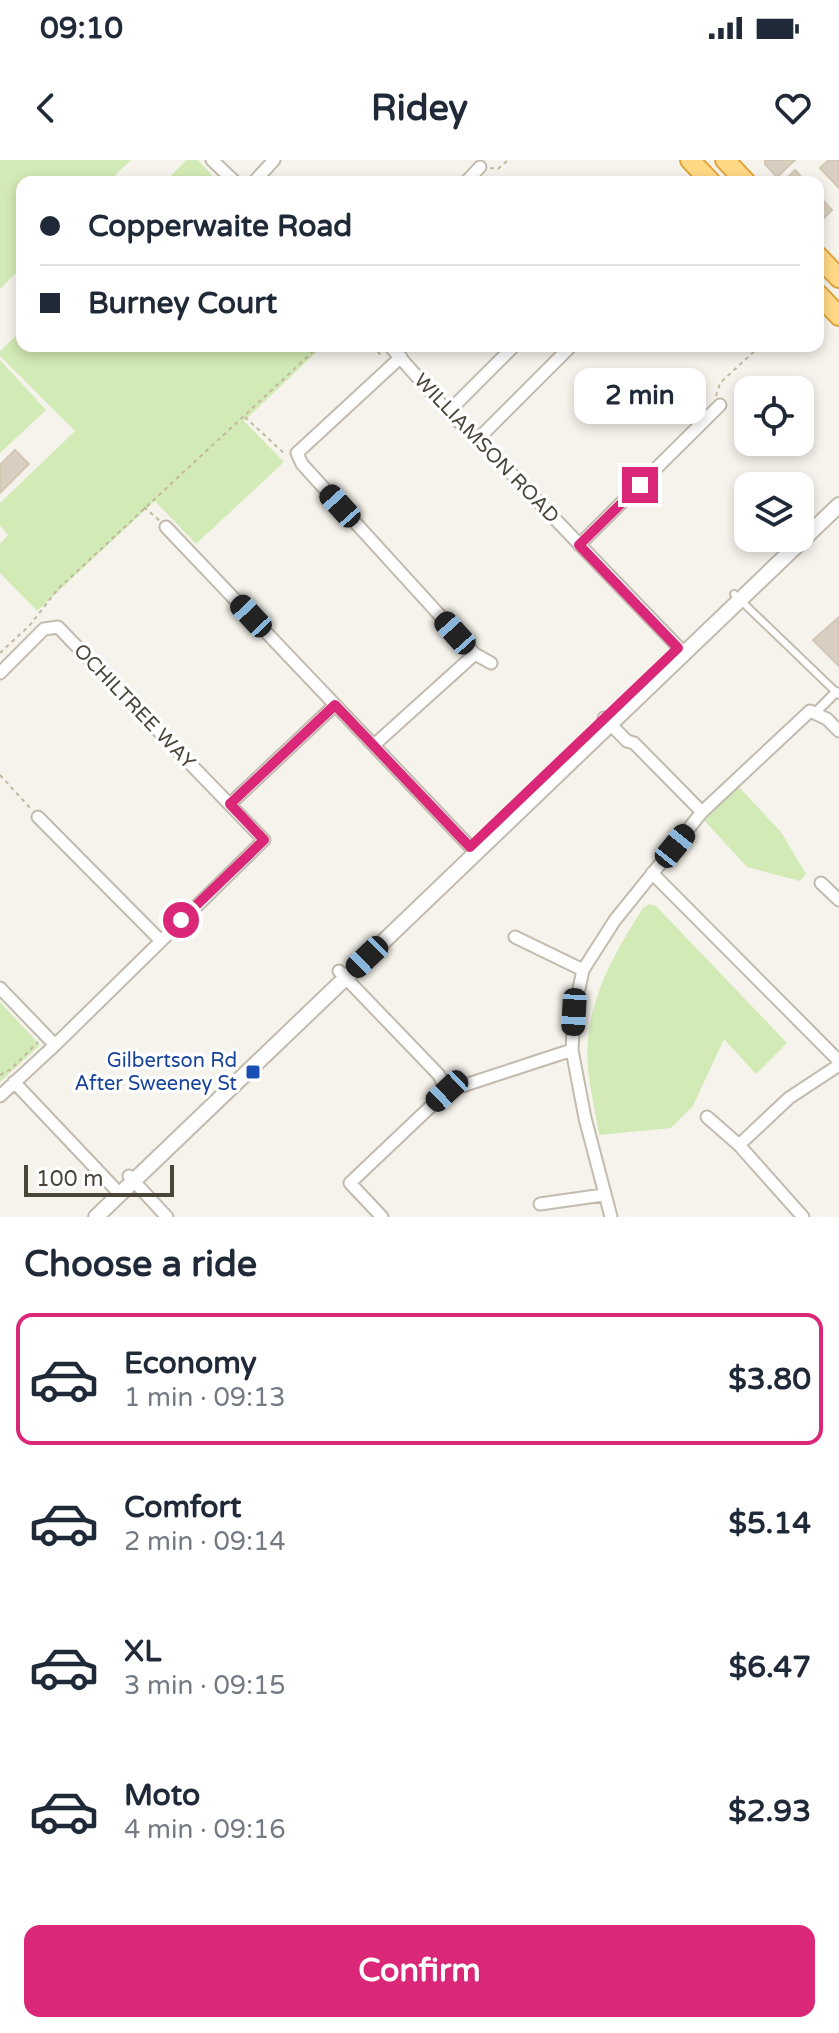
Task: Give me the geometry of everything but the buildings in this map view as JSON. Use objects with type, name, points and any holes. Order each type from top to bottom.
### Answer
[{"type":"highway","points":[[690,160],[705,176]]},
{"type":"highway","points":[[725,160],[740,176]]},
{"type":"highway","points":[[824,262],[839,278]]},
{"type":"highway","points":[[824,300],[839,316]]},
{"type":"street","points":[[212,160],[229,176]]},
{"type":"street","points":[[259,176],[274,160]]},
{"type":"street","points":[[472,176],[480,167]]},
{"type":"street","name":"WILLIAMSON ROAD","points":[[396,352],[448,412],[478,439],[681,650]]},
{"type":"street","points":[[448,412],[508,352]]},
{"type":"street","points":[[478,439],[565,352]]},
{"type":"street","points":[[401,357],[297,453],[302,464],[475,654],[491,663]]},
{"type":"street","points":[[579,545],[720,405]]},
{"type":"street","points":[[814,516],[839,492]]},
{"type":"street","points":[[96,1217],[131,1178],[342,974],[737,597],[839,505]]},
{"type":"street","points":[[166,527],[473,850]]},
{"type":"street","points":[[737,597],[779,552]]},
{"type":"street","name":"OCHILTREE WAY","points":[[0,673],[44,629],[58,627],[264,840],[161,941]]},
{"type":"street","points":[[374,745],[475,654]]},
{"type":"street","points":[[815,713],[838,694]]},
{"type":"street","points":[[230,804],[335,705]]},
{"type":"street","points":[[611,1217],[603,1195],[572,1050],[574,1012],[583,970],[615,920],[702,812],[810,711],[827,719],[839,731]]},
{"type":"street","points":[[610,718],[632,736],[634,743],[702,812]]},
{"type":"street","points":[[0,1096],[161,941],[38,817]]},
{"type":"street","points":[[652,873],[839,1063],[789,1098],[739,1145]]},
{"type":"street","points":[[821,883],[839,900]]},
{"type":"street","points":[[515,937],[583,970]]},
{"type":"street","points":[[342,974],[439,1075],[447,1091]]},
{"type":"street","points":[[0,988],[55,1045]]},
{"type":"street","points":[[382,1217],[350,1183],[447,1091],[572,1050]]},
{"type":"street","points":[[14,1082],[118,1191]]},
{"type":"street","points":[[707,1117],[739,1145],[803,1217]]},
{"type":"street","points":[[131,1178],[167,1217]]},
{"type":"street","points":[[85,1217],[118,1191]]},
{"type":"street","points":[[540,1204],[603,1195]]},
{"type":"lane","points":[[737,597],[838,694]]},
{"type":"path","points":[[480,167],[498,169],[508,160]]},
{"type":"path","points":[[0,653],[30,625],[58,589],[313,352]]},
{"type":"path","points":[[378,352],[385,358],[382,373]]},
{"type":"path","points":[[720,405],[716,396],[720,383],[754,352]]},
{"type":"path","points":[[245,417],[283,454],[299,458]]},
{"type":"path","points":[[144,507],[166,527]]},
{"type":"path","points":[[0,775],[38,817]]},
{"type":"path","points":[[0,1075],[11,1069],[41,1040]]},
{"type":"green space","points":[[0,160],[131,160],[114,176],[16,176],[16,273],[0,289]]},
{"type":"green space","points":[[186,160],[198,160],[213,176],[171,176]]},
{"type":"green space","points":[[16,336],[16,352],[317,352],[244,421],[284,462],[196,544],[155,501],[37,611],[0,573],[0,544],[8,535],[0,526],[0,503],[75,431],[0,356],[0,351]]},
{"type":"green space","points":[[0,360],[46,410],[0,453]]},
{"type":"green space","points":[[737,785],[781,832],[806,874],[800,881],[747,867],[703,819]]},
{"type":"green space","points":[[649,904],[656,906],[787,1043],[756,1074],[724,1039],[693,1106],[671,1128],[599,1135],[588,1068],[590,1024],[611,964],[643,908]]},
{"type":"green space","points":[[0,1002],[40,1045],[0,1082]]},
{"type":"place","name":"Gilbertson Rd After Sweeney St","points":[[253,1072]]},
{"type":"route","points":[[181,920],[264,840],[230,804],[335,705],[470,847],[678,648],[579,545],[640,485]]}]
